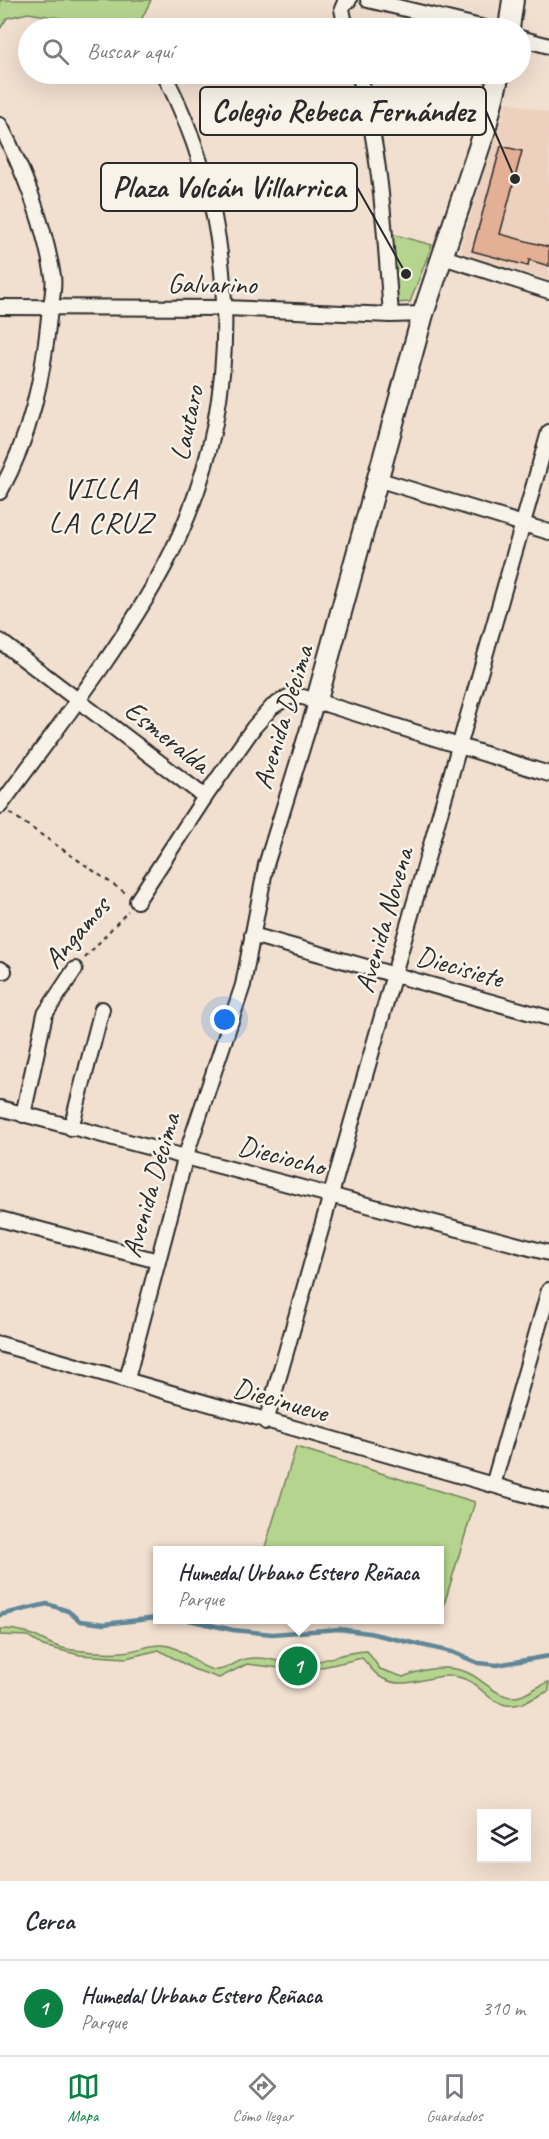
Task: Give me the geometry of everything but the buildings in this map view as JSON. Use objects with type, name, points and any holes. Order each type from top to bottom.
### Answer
[{"type":"street","points":[[368,0],[443,18]]},
{"type":"street","points":[[510,18],[513,0]]},
{"type":"street","points":[[344,18],[342,9],[347,1]]},
{"type":"street","points":[[531,41],[549,46]]},
{"type":"street","name":"Lautaro","points":[[0,806],[78,699],[147,595],[192,505],[211,441],[218,408],[223,364],[225,308],[220,243],[207,181],[186,121],[169,84]]},
{"type":"street","points":[[361,84],[385,231],[391,315]]},
{"type":"street","name":"Avenida Décima","points":[[128,1380],[186,1155],[243,985],[266,865],[316,703],[380,480],[423,314],[485,130],[496,84]]},
{"type":"street","points":[[0,125],[16,156],[38,219],[53,278],[44,369],[28,430],[14,467],[0,492]]},
{"type":"street","points":[[443,257],[549,291]]},
{"type":"street","name":"Galvarino","points":[[0,307],[225,308],[391,315],[423,314]]},
{"type":"street","name":"Avenida Novena","points":[[266,1422],[549,432]]},
{"type":"street","points":[[380,480],[549,532]]},
{"type":"street","name":"Esmeralda","points":[[0,641],[204,797],[254,727],[272,707],[288,698],[303,697],[316,703],[549,774]]},
{"type":"street","name":"Angamos","points":[[137,901],[204,797]]},
{"type":"street","name":"Diecisiete","points":[[252,935],[549,1018]]},
{"type":"street","name":"Angamos","points":[[23,1115],[45,1014],[75,969]]},
{"type":"street","points":[[71,1128],[102,1009]]},
{"type":"street","name":"Dieciocho","points":[[0,1108],[71,1128],[186,1155],[549,1253]]},
{"type":"street","points":[[0,1220],[158,1261]]},
{"type":"street","points":[[493,1485],[549,1290]]},
{"type":"street","name":"Diecinueve","points":[[0,1344],[266,1422],[549,1501]]},
{"type":"path","points":[[0,806],[137,901]]},
{"type":"path","name":"Angamos","points":[[75,969],[137,901]]},
{"type":"shaded area","points":[[507,102],[549,113],[549,280],[463,254],[461,245]]},
{"type":"green space","points":[[0,0],[151,0],[142,18],[60,18],[28,13],[7,18],[0,29]]},
{"type":"green space","points":[[388,233],[432,245],[410,302],[395,303]]},
{"type":"green space","points":[[296,1447],[475,1502],[444,1605],[444,1546],[265,1546]]},
{"type":"green space","points":[[0,1629],[22,1631],[54,1645],[79,1651],[123,1652],[166,1645],[178,1649],[204,1667],[216,1670],[253,1658],[300,1664],[367,1651],[380,1669],[403,1677],[426,1670],[450,1668],[472,1675],[505,1696],[520,1696],[549,1682],[549,1691],[523,1703],[506,1705],[495,1701],[467,1680],[456,1677],[445,1676],[414,1682],[393,1682],[379,1676],[362,1658],[305,1671],[247,1664],[219,1678],[193,1669],[159,1650],[126,1658],[80,1655],[43,1646],[28,1636],[0,1635]]},
{"type":"waterway","points":[[0,1615],[47,1604],[68,1611],[80,1621],[104,1624],[153,1618]]},
{"type":"waterway","points":[[207,1624],[233,1630],[272,1634],[339,1629],[369,1633],[452,1652],[478,1663],[497,1665],[549,1656]]},
{"type":"place","name":"Colegio Rebeca Fernández","points":[[515,179]]},
{"type":"place","name":"Plaza Volcán Villarrica","points":[[406,274]]},
{"type":"place","name":"Humedal Urbano Estero Reñaca","points":[[298,1666]]},
{"type":"district","name":"VILLA LA CRUZ","points":[[101,505]]}]
